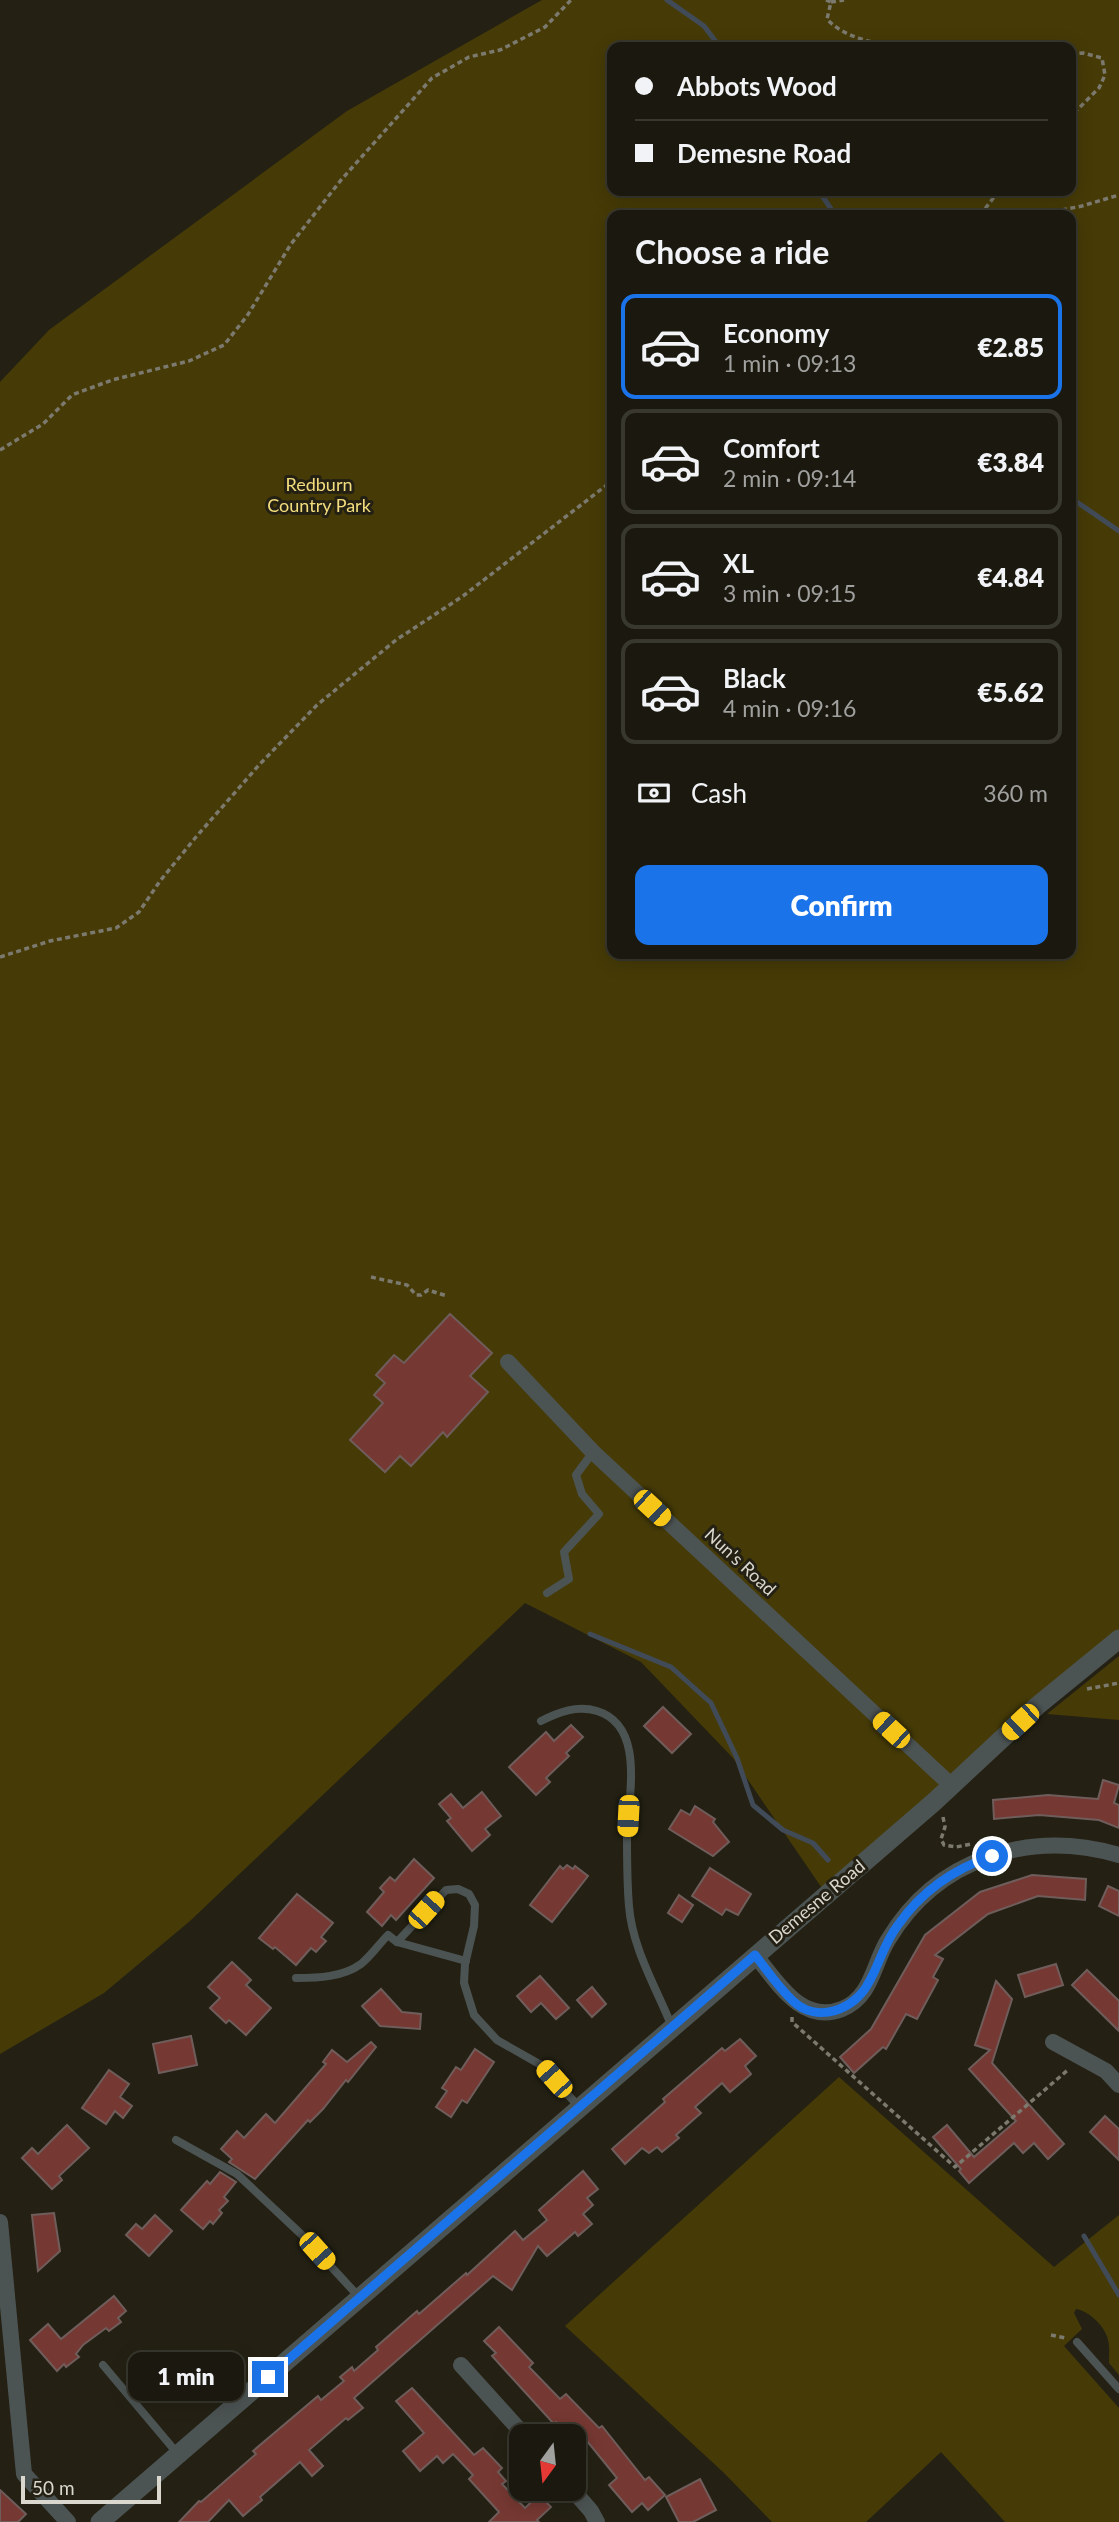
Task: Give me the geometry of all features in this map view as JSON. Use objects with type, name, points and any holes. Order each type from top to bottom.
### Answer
[{"type":"street","name":"Nun's Road","points":[[508,1362],[593,1452],[951,1785]]},
{"type":"street","name":"Demesne Road","points":[[100,2522],[933,1802],[1037,1706],[1119,1639]]},
{"type":"street","points":[[755,1955],[793,2001],[812,2011],[834,2011],[860,1997],[886,1943],[911,1908],[944,1880],[982,1859],[1012,1850],[1055,1845],[1098,1849],[1119,1855]]},
{"type":"street","points":[[1053,2042],[1106,2071],[1119,2085]]},
{"type":"street","points":[[0,2222],[24,2474],[68,2522]]},
{"type":"street","points":[[461,2365],[513,2424]]},
{"type":"street","points":[[582,2501],[597,2522]]},
{"type":"lane","points":[[547,1593],[569,1579],[564,1552],[599,1514],[582,1494],[576,1475],[593,1452]]},
{"type":"lane","points":[[541,1721],[559,1712],[591,1709],[608,1714],[620,1723],[625,1735],[631,1776],[627,1836],[629,1908],[635,1935],[672,2027]]},
{"type":"lane","points":[[397,1942],[441,1894],[452,1889],[469,1894],[475,1905],[474,1926],[464,1983],[474,2015],[497,2040],[541,2065],[580,2108]]},
{"type":"lane","points":[[296,1978],[324,1977],[353,1968],[361,1964],[388,1935],[397,1942],[466,1961]]},
{"type":"lane","points":[[176,2140],[237,2174],[302,2235],[360,2298]]},
{"type":"lane","points":[[1077,2342],[1119,2389]]},
{"type":"lane","points":[[103,2365],[179,2455]]},
{"type":"path","points":[[0,450],[43,424],[72,395],[112,380],[189,361],[224,345],[247,316],[291,244],[324,201],[432,78],[469,57],[500,50],[545,27],[571,0]]},
{"type":"path","points":[[826,0],[844,0]]},
{"type":"path","points":[[831,2],[827,19],[835,28],[873,42]]},
{"type":"path","points":[[1076,54],[1102,58],[1104,75],[1099,88],[1076,111]]},
{"type":"path","points":[[1063,210],[1119,195]]},
{"type":"path","points":[[984,210],[995,196]]},
{"type":"path","points":[[0,957],[50,941],[116,928],[139,912],[196,837],[259,765],[317,705],[396,640],[463,596],[607,485]]},
{"type":"path","points":[[371,1277],[407,1285],[416,1295],[428,1290],[447,1296]]},
{"type":"path","points":[[933,1802],[942,1811],[945,1827],[941,1839],[944,1845],[956,1847],[971,1844],[982,1859]]},
{"type":"path","points":[[793,2001],[792,2022],[955,2167],[1081,2059]]},
{"type":"green space","name":"Redburn Country Park","points":[[542,0],[1119,0],[1119,1639],[826,1894],[733,1758],[641,1662],[525,1603],[190,1921],[104,1993],[0,2054],[0,382],[49,330],[347,111]]},
{"type":"green space","points":[[1119,1656],[1119,1720],[1047,1714]]},
{"type":"green space","points":[[839,2077],[1054,2267],[1119,2215],[1119,2375],[1109,2363],[1109,2343],[1104,2330],[1086,2313],[1076,2309],[1074,2313],[1082,2329],[1064,2346],[1119,2408],[1119,2522],[1005,2522],[941,2452],[866,2522],[772,2522],[723,2472],[565,2326]]},
{"type":"building","points":[[450,1314],[492,1353],[470,1376],[488,1392],[447,1437],[443,1432],[411,1466],[400,1456],[385,1472],[350,1440],[383,1403],[374,1395],[385,1383],[376,1375],[394,1355],[404,1363]]},
{"type":"building","points":[[663,1707],[691,1734],[672,1753],[644,1726]]},
{"type":"building","points":[[571,1725],[583,1737],[566,1753],[569,1756],[546,1778],[550,1782],[536,1795],[509,1767],[546,1732],[554,1741]]},
{"type":"building","points":[[1103,1780],[1119,1785],[1114,1803],[1119,1805],[1119,1828],[1099,1820],[1039,1815],[994,1819],[993,1800],[1048,1795],[1098,1799]]},
{"type":"building","points":[[482,1792],[501,1816],[485,1829],[490,1835],[472,1851],[447,1821],[451,1818],[439,1804],[451,1794],[463,1808]]},
{"type":"building","points":[[695,1806],[715,1819],[713,1822],[729,1842],[713,1856],[669,1829],[681,1810],[690,1815]]},
{"type":"building","points":[[414,1859],[434,1878],[396,1920],[391,1915],[382,1926],[367,1912],[384,1892],[380,1888],[390,1877],[395,1881]]},
{"type":"building","points":[[567,1865],[573,1869],[575,1866],[588,1876],[552,1922],[530,1905],[560,1866],[563,1869]]},
{"type":"building","points":[[710,1868],[751,1894],[738,1915],[726,1909],[722,1915],[692,1896]]},
{"type":"building","points":[[1032,1875],[1086,1879],[1085,1900],[1038,1896],[988,1914],[935,1955],[943,1959],[933,1977],[938,1980],[917,2019],[906,2014],[886,2049],[883,2047],[854,2073],[840,2057],[871,2029],[925,1935],[980,1892]]},
{"type":"building","points":[[1108,1886],[1119,1891],[1119,1916],[1099,1906]]},
{"type":"building","points":[[297,1894],[333,1923],[321,1937],[326,1941],[316,1952],[311,1948],[296,1965],[275,1947],[273,1949],[259,1938]]},
{"type":"building","points":[[679,1895],[693,1905],[682,1922],[668,1913]]},
{"type":"building","points":[[232,1962],[251,1980],[246,1985],[271,2008],[246,2035],[229,2020],[226,2023],[210,2008],[220,1998],[208,1987]]},
{"type":"building","points":[[1056,1964],[1063,1985],[1025,1997],[1018,1975]]},
{"type":"building","points":[[1087,1970],[1119,2001],[1119,2031],[1072,1985]]},
{"type":"building","points":[[540,1976],[569,2008],[556,2019],[541,2003],[531,2012],[517,1996]]},
{"type":"building","points":[[996,1981],[1012,1999],[992,2063],[1064,2144],[1048,2159],[1034,2143],[1023,2153],[1014,2143],[969,2183],[959,2171],[961,2169],[933,2137],[947,2125],[974,2157],[1016,2121],[969,2069],[990,2050],[975,2045]]},
{"type":"building","points":[[592,1987],[606,2004],[592,2017],[577,2000]]},
{"type":"building","points":[[381,1989],[402,2012],[421,2014],[420,2029],[380,2026],[362,2006]]},
{"type":"building","points":[[191,2036],[197,2065],[159,2073],[153,2044]]},
{"type":"building","points":[[740,2039],[756,2056],[745,2066],[751,2074],[730,2092],[722,2083],[695,2107],[701,2113],[676,2135],[679,2138],[662,2152],[657,2147],[649,2153],[642,2148],[625,2164],[612,2149],[665,2102],[663,2099],[722,2048],[725,2051]]},
{"type":"building","points":[[371,2042],[376,2047],[348,2082],[346,2080],[323,2109],[310,2122],[308,2120],[255,2179],[229,2162],[232,2159],[221,2149],[237,2131],[244,2138],[266,2114],[275,2123],[326,2064],[323,2062],[332,2050],[347,2062]]},
{"type":"building","points":[[475,2049],[494,2062],[467,2103],[462,2100],[451,2117],[436,2107],[447,2091],[442,2088],[456,2067],[461,2070]]},
{"type":"building","points":[[109,2070],[129,2084],[120,2097],[132,2106],[123,2118],[115,2111],[106,2124],[82,2108]]},
{"type":"building","points":[[1105,2116],[1119,2129],[1119,2160],[1090,2132]]},
{"type":"building","points":[[67,2125],[89,2148],[59,2176],[62,2180],[52,2189],[22,2158],[32,2148],[38,2154]]},
{"type":"building","points":[[583,2171],[598,2189],[587,2198],[593,2205],[583,2214],[592,2224],[578,2236],[575,2232],[547,2256],[538,2246],[512,2290],[493,2276],[354,2398],[363,2408],[348,2420],[346,2418],[309,2450],[323,2466],[312,2476],[300,2462],[260,2497],[262,2500],[243,2516],[229,2500],[208,2522],[179,2522],[199,2501],[256,2454],[253,2451],[318,2396],[321,2400],[344,2381],[340,2377],[352,2367],[354,2371],[378,2350],[376,2347],[417,2311],[419,2314],[466,2273],[467,2275],[515,2231],[523,2240],[547,2220],[539,2210]]},
{"type":"building","points":[[220,2172],[236,2182],[224,2197],[228,2201],[219,2210],[222,2213],[213,2224],[210,2221],[203,2229],[181,2210],[207,2181],[210,2184]]},
{"type":"building","points":[[54,2213],[60,2251],[38,2271],[32,2215]]},
{"type":"building","points":[[155,2215],[172,2231],[149,2256],[126,2235],[136,2224],[142,2229]]},
{"type":"building","points":[[114,2296],[126,2311],[118,2318],[121,2322],[109,2331],[106,2328],[83,2345],[76,2354],[79,2357],[66,2367],[64,2364],[57,2371],[30,2340],[48,2324],[61,2339]]},
{"type":"building","points":[[499,2327],[533,2363],[529,2367],[560,2399],[566,2394],[599,2428],[602,2426],[645,2480],[649,2477],[665,2495],[648,2510],[642,2503],[632,2512],[609,2485],[617,2478],[586,2440],[586,2424],[554,2424],[492,2356],[496,2353],[484,2341]]},
{"type":"building","points":[[412,2388],[474,2455],[483,2448],[502,2468],[498,2472],[506,2481],[502,2484],[509,2491],[509,2501],[518,2501],[525,2508],[533,2501],[545,2501],[551,2507],[537,2520],[539,2522],[489,2522],[499,2512],[469,2479],[473,2475],[453,2454],[443,2463],[437,2456],[420,2471],[403,2451],[424,2433],[396,2401]]},
{"type":"building","points":[[700,2479],[716,2510],[693,2522],[679,2522],[666,2497]]},
{"type":"building","points":[[0,2490],[26,2514],[18,2522],[0,2522]]},
{"type":"waterway","points":[[667,0],[704,26],[716,42]]},
{"type":"waterway","points":[[822,196],[832,210]]},
{"type":"waterway","points":[[1076,501],[1119,531]]},
{"type":"waterway","points":[[590,1634],[671,1667],[711,1703],[737,1758],[753,1805],[783,1830],[813,1843],[828,1860]]},
{"type":"waterway","points":[[1084,2236],[1119,2295]]},
{"type":"route","points":[[268,2377],[755,1955],[793,2001],[802,2007],[823,2012],[843,2008],[860,1997],[886,1943],[911,1908],[962,1868],[992,1856]]}]
